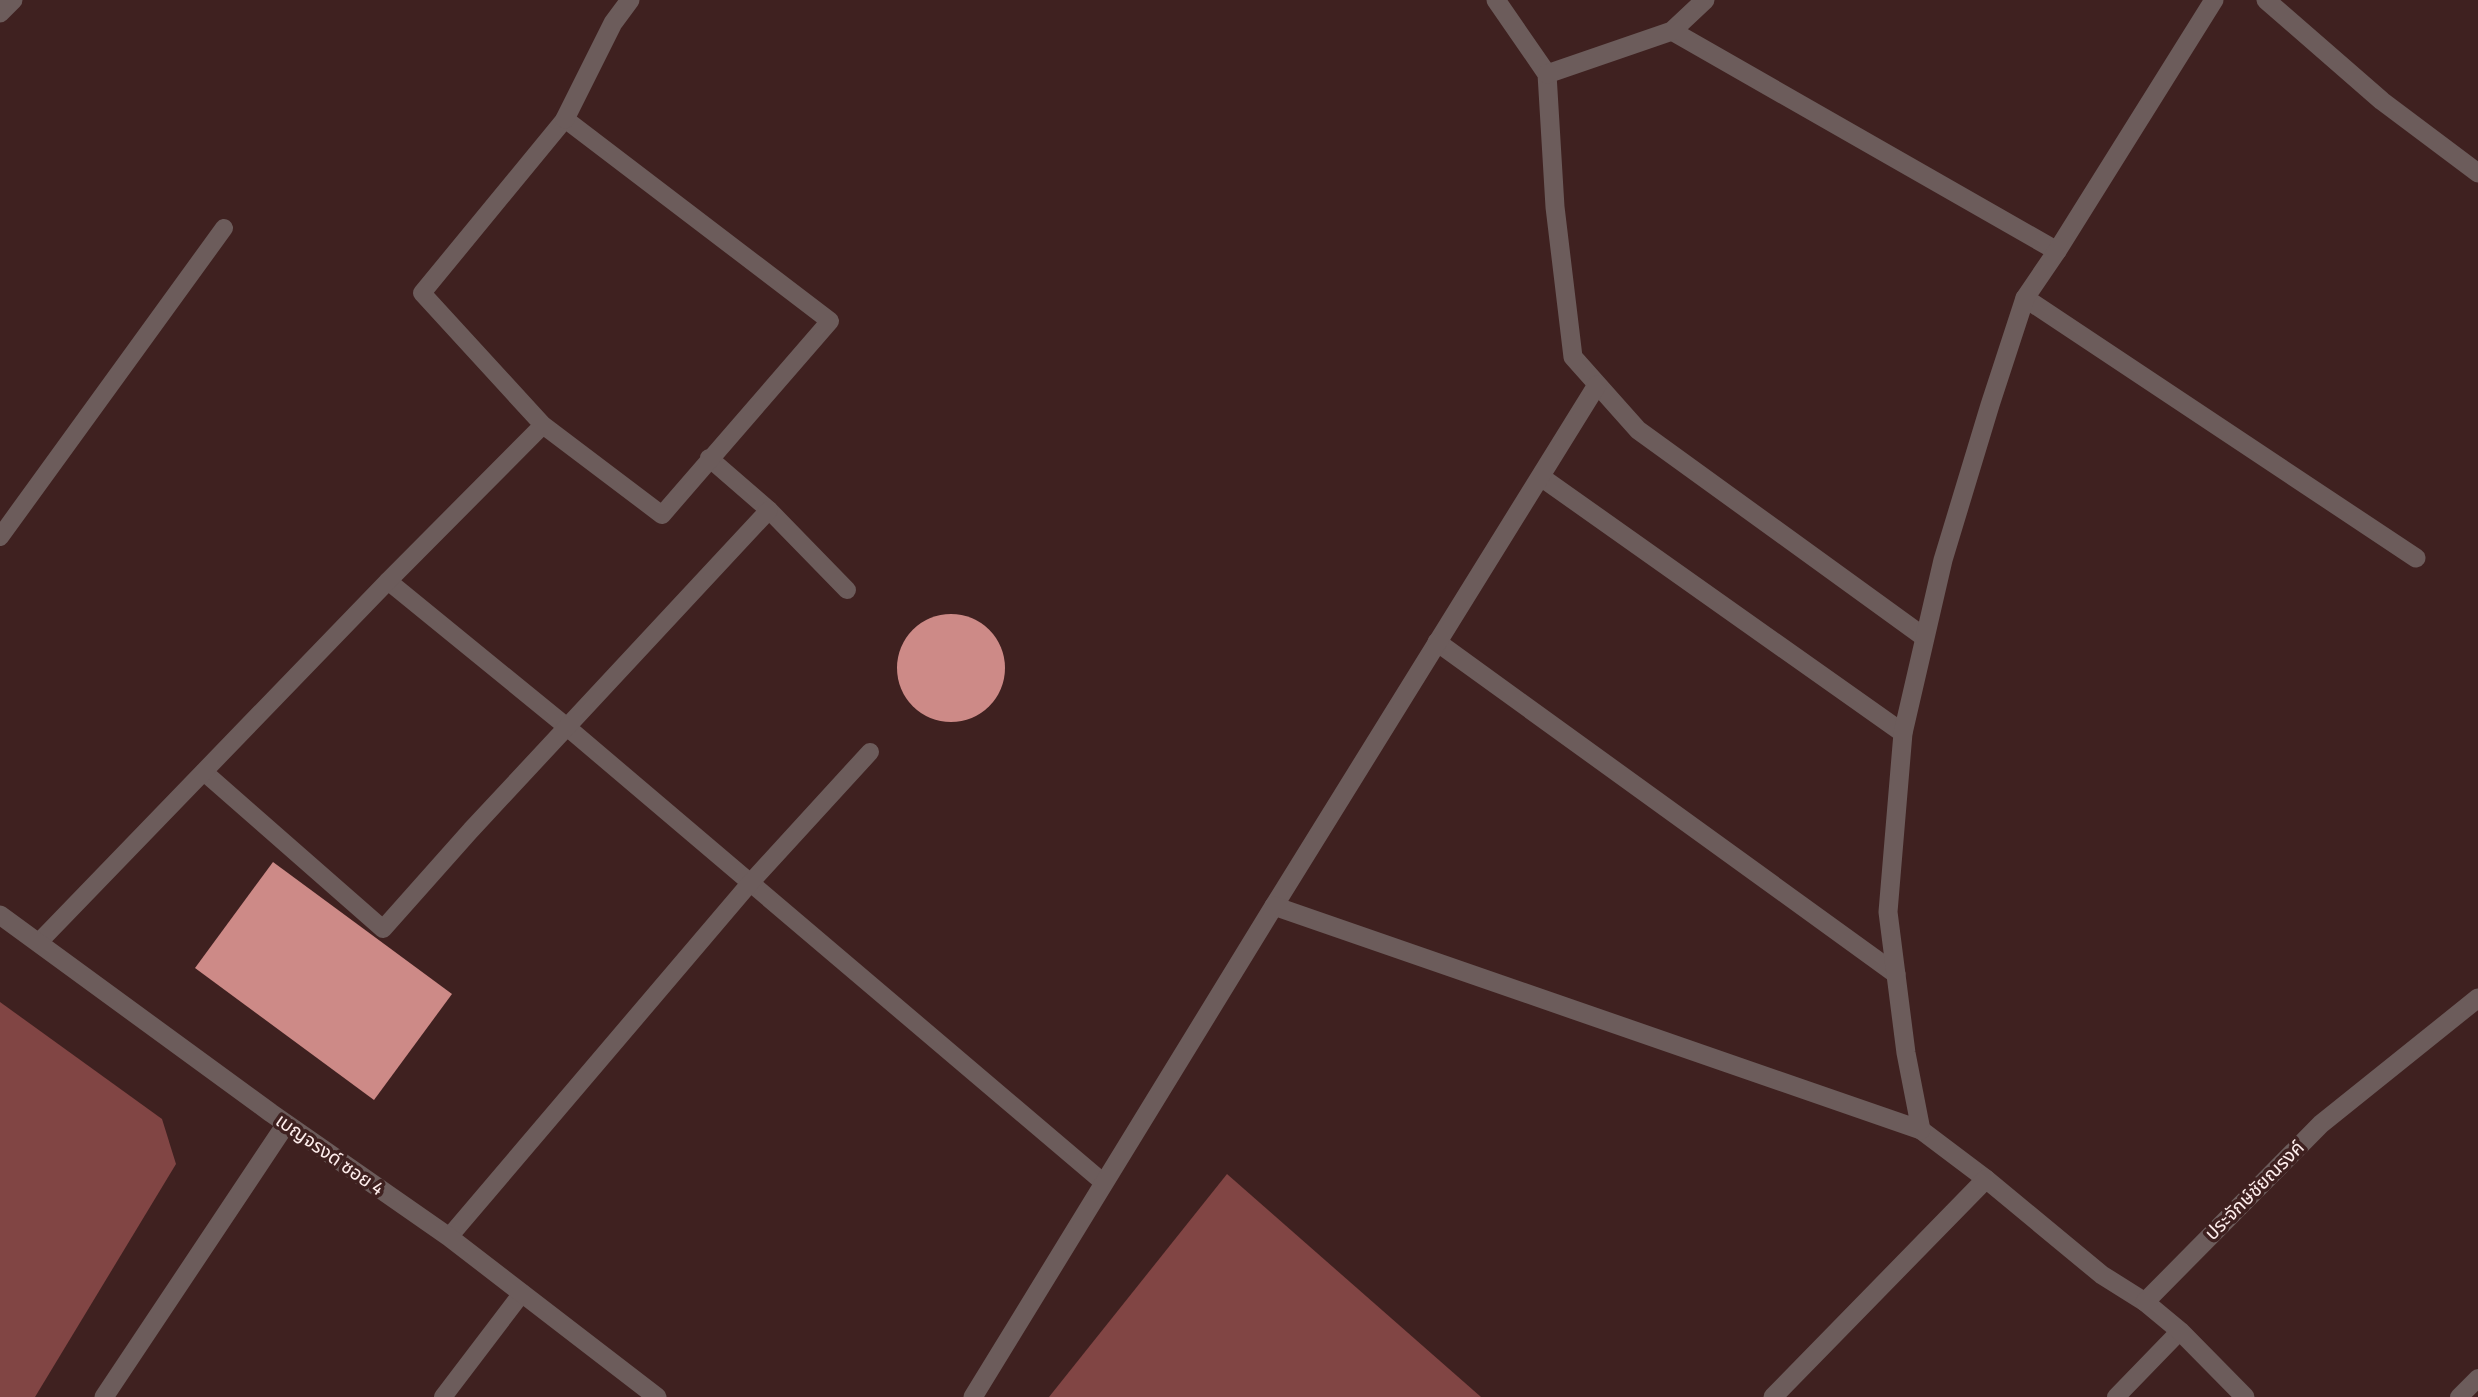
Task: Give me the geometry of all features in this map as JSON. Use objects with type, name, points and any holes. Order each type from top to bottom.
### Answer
[{"type":"street","points":[[0,13],[13,0]]},
{"type":"street","points":[[565,119],[613,23],[629,0]]},
{"type":"street","points":[[1496,0],[1547,74],[1555,207],[1573,357],[1638,430],[1924,637]]},
{"type":"street","points":[[1547,74],[1672,32],[1706,0]]},
{"type":"street","points":[[1921,1130],[1906,1053],[1888,912],[1903,733],[1943,560],[2025,298],[2214,0]]},
{"type":"street","points":[[2266,0],[2382,101],[2478,173]]},
{"type":"street","points":[[1672,32],[2057,251]]},
{"type":"street","points":[[2025,298],[2416,558]]},
{"type":"street","points":[[973,1397],[1597,385]]},
{"type":"street","points":[[1541,477],[1903,733]]},
{"type":"street","points":[[1437,642],[1896,974]]},
{"type":"street","points":[[1274,906],[1921,1130],[1986,1179],[2102,1275],[2145,1301],[2180,1331],[2245,1397]]},
{"type":"street","name":"เบญจรงด์ ซอย 4","points":[[0,915],[286,1124],[449,1237],[657,1397]]},
{"type":"street","name":"ประจักษ์ชัยณรงค์","points":[[2145,1301],[2321,1124],[2478,998]]},
{"type":"street","points":[[104,1397],[286,1124]]},
{"type":"street","points":[[1773,1397],[1986,1179]]},
{"type":"lane","points":[[565,119],[830,321],[662,515],[543,425],[422,293],[565,119]]},
{"type":"lane","points":[[0,537],[224,228]]},
{"type":"lane","points":[[39,942],[543,425]]},
{"type":"lane","points":[[709,458],[769,509],[847,590]]},
{"type":"lane","points":[[204,772],[383,929],[769,509]]},
{"type":"lane","points":[[388,581],[567,727],[1104,1183]]},
{"type":"lane","points":[[449,1237],[751,882],[870,752]]},
{"type":"lane","points":[[443,1397],[522,1293]]},
{"type":"lane","points":[[2116,1397],[2180,1331]]},
{"type":"lane","points":[[2459,1397],[2478,1378]]},
{"type":"shaded area","points":[[0,1002],[162,1119],[176,1164],[35,1397],[0,1397]]},
{"type":"shaded area","points":[[1227,1174],[1481,1397],[1049,1397]]},
{"type":"building","points":[[951,614],[972,618],[989,630],[1001,647],[1005,668],[1001,689],[989,706],[972,718],[951,722],[930,718],[913,706],[901,689],[897,668],[901,647],[913,630],[930,618]]},
{"type":"building","points":[[273,862],[452,994],[374,1100],[195,968]]}]
